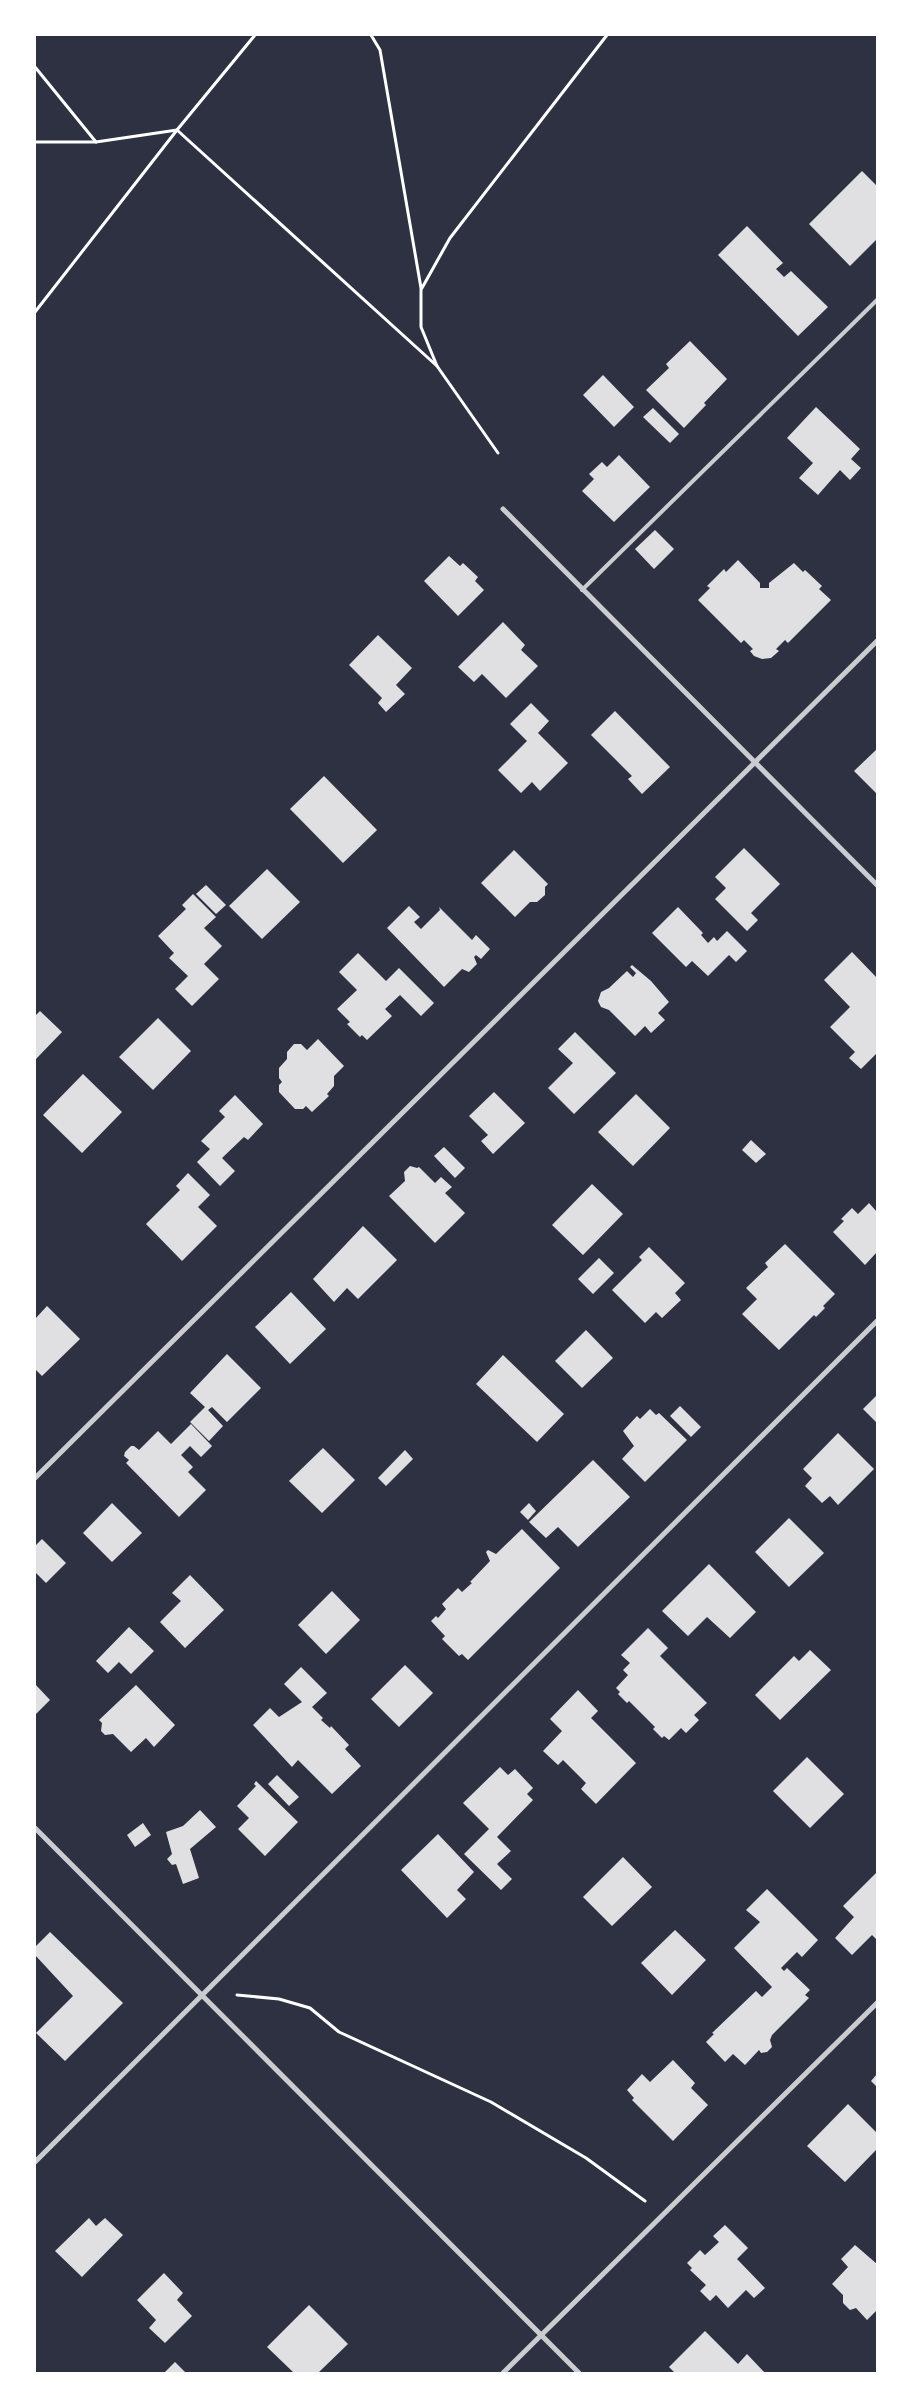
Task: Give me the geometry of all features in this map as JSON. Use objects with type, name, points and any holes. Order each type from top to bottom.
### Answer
[{"type":"street","points":[[502,509],[877,885]]},
{"type":"street","points":[[35,1478],[877,641]]},
{"type":"street","points":[[35,2162],[877,1320]]},
{"type":"street","points":[[35,1828],[578,2373]]},
{"type":"street","points":[[503,2373],[877,2004]]},
{"type":"lane","points":[[582,590],[877,300]]},
{"type":"path","points":[[35,312],[177,130],[255,35]]},
{"type":"path","points":[[371,35],[380,50],[421,288],[421,327],[437,366],[498,453]]},
{"type":"path","points":[[421,288],[450,238],[606,35]]},
{"type":"path","points":[[35,66],[96,142]]},
{"type":"path","points":[[35,142],[96,142],[177,130]]},
{"type":"path","points":[[177,130],[437,366]]},
{"type":"path","points":[[237,1995],[279,1999],[310,2008],[340,2032],[491,2102],[586,2158],[645,2201]]},
{"type":"building","points":[[862,171],[877,186],[877,239],[850,266],[809,224]]},
{"type":"building","points":[[747,226],[783,263],[776,269],[784,277],[791,271],[828,307],[798,336],[718,255]]},
{"type":"building","points":[[690,341],[727,379],[684,428],[646,390],[669,368],[666,364]]},
{"type":"building","points":[[603,375],[634,407],[614,427],[583,395]]},
{"type":"building","points":[[816,407],[860,449],[851,459],[861,468],[850,480],[840,470],[818,495],[799,478],[813,463],[787,438]]},
{"type":"building","points":[[653,408],[679,434],[670,443],[643,417]]},
{"type":"building","points":[[619,455],[650,487],[614,522],[582,491],[594,479],[589,474],[602,462],[607,467]]},
{"type":"building","points":[[655,530],[674,549],[654,569],[635,549]]},
{"type":"building","points":[[449,556],[460,566],[463,563],[478,577],[475,581],[484,590],[458,616],[424,581]]},
{"type":"building","points":[[738,560],[760,583],[760,588],[769,588],[769,583],[794,563],[803,572],[805,570],[822,586],[819,589],[831,600],[788,643],[785,640],[776,649],[779,651],[771,658],[762,659],[754,656],[750,651],[753,649],[744,640],[741,643],[698,600],[710,588],[707,586],[724,569],[726,572]]},
{"type":"building","points":[[503,622],[525,645],[521,650],[538,666],[506,698],[482,674],[474,682],[458,667]]},
{"type":"building","points":[[378,635],[412,668],[396,685],[405,694],[386,712],[378,703],[382,698],[349,665]]},
{"type":"building","points":[[531,703],[549,721],[538,733],[568,763],[540,791],[532,782],[521,793],[498,770],[527,741],[510,724]]},
{"type":"building","points":[[615,711],[670,767],[642,794],[628,779],[632,776],[591,735]]},
{"type":"building","points":[[877,749],[877,794],[854,771]]},
{"type":"building","points":[[324,776],[377,830],[343,863],[290,809]]},
{"type":"building","points":[[744,848],[780,884],[751,913],[758,920],[747,931],[715,899],[726,888],[715,877]]},
{"type":"building","points":[[514,850],[548,884],[545,887],[545,895],[537,902],[530,902],[515,917],[481,883]]},
{"type":"building","points":[[267,869],[300,902],[262,939],[229,906]]},
{"type":"building","points":[[206,885],[226,905],[216,914],[196,894]]},
{"type":"building","points":[[193,894],[216,917],[204,928],[222,946],[204,964],[219,979],[192,1006],[175,989],[188,976],[169,958],[174,953],[158,936],[186,909],[182,905]]},
{"type":"building","points":[[409,906],[420,917],[414,922],[421,929],[440,910],[439,907],[472,940],[476,935],[490,949],[481,959],[476,955],[474,957],[477,964],[469,972],[462,969],[444,987],[387,928]]},
{"type":"building","points":[[678,907],[703,933],[701,935],[708,943],[714,937],[717,941],[727,931],[747,951],[736,962],[729,955],[708,976],[692,961],[686,967],[652,933]]},
{"type":"building","points":[[852,952],[877,978],[877,1053],[861,1069],[849,1058],[855,1052],[830,1027],[850,1007],[824,980]]},
{"type":"building","points":[[358,953],[386,981],[399,968],[434,1003],[421,1016],[400,995],[385,1009],[392,1016],[367,1040],[362,1035],[360,1037],[347,1024],[350,1022],[337,1009],[357,990],[339,972]]},
{"type":"building","points":[[632,965],[651,981],[669,1002],[658,1013],[665,1020],[651,1033],[645,1026],[635,1036],[609,1010],[601,1007],[598,1001],[601,992],[609,988],[627,971],[633,977],[636,973],[630,967]]},
{"type":"building","points":[[40,1011],[62,1032],[35,1060],[35,1016]]},
{"type":"building","points":[[158,1018],[191,1051],[153,1090],[119,1057]]},
{"type":"building","points":[[575,1032],[616,1073],[574,1114],[548,1088],[573,1063],[558,1049]]},
{"type":"building","points":[[318,1039],[344,1066],[334,1076],[334,1086],[327,1094],[329,1096],[312,1112],[306,1106],[303,1109],[295,1109],[279,1092],[279,1085],[282,1082],[279,1078],[279,1068],[287,1059],[287,1052],[294,1044],[301,1044],[307,1050]]},
{"type":"building","points":[[83,1074],[122,1112],[82,1153],[43,1115]]},
{"type":"building","points":[[494,1092],[525,1123],[493,1154],[481,1141],[488,1135],[469,1116]]},
{"type":"building","points":[[636,1094],[670,1128],[633,1166],[598,1132]]},
{"type":"building","points":[[235,1095],[263,1124],[248,1140],[244,1137],[222,1158],[235,1171],[220,1186],[197,1162],[210,1149],[201,1141],[225,1117],[219,1111]]},
{"type":"building","points":[[751,1140],[766,1154],[756,1163],[742,1150]]},
{"type":"building","points":[[444,1147],[465,1168],[455,1178],[434,1156]]},
{"type":"building","points":[[410,1166],[419,1167],[435,1183],[441,1177],[452,1187],[445,1193],[465,1213],[435,1243],[389,1196],[405,1181],[404,1172]]},
{"type":"building","points":[[188,1173],[210,1195],[198,1207],[217,1226],[182,1261],[146,1224],[180,1190],[176,1186]]},
{"type":"building","points":[[592,1184],[623,1214],[583,1255],[552,1225]]},
{"type":"building","points":[[869,1203],[877,1212],[877,1252],[865,1265],[833,1232],[844,1221],[841,1219],[852,1208],[858,1214]]},
{"type":"building","points":[[363,1226],[397,1260],[358,1299],[347,1288],[334,1302],[313,1279]]},
{"type":"building","points":[[785,1244],[835,1294],[823,1306],[825,1308],[816,1317],[814,1315],[779,1350],[742,1314],[757,1299],[746,1288],[768,1267],[765,1263]]},
{"type":"building","points":[[649,1247],[685,1283],[675,1293],[681,1300],[662,1318],[656,1312],[645,1323],[612,1290],[642,1260],[639,1257]]},
{"type":"building","points":[[599,1258],[614,1273],[593,1294],[578,1279]]},
{"type":"building","points":[[291,1292],[326,1329],[290,1364],[255,1327]]},
{"type":"building","points":[[47,1306],[80,1339],[42,1376],[35,1369],[35,1319]]},
{"type":"building","points":[[586,1330],[613,1358],[582,1388],[555,1361]]},
{"type":"building","points":[[227,1354],[261,1388],[227,1422],[212,1407],[208,1410],[223,1426],[209,1441],[190,1422],[205,1407],[190,1393]]},
{"type":"building","points":[[503,1355],[564,1414],[537,1442],[476,1384]]},
{"type":"building","points":[[877,1395],[877,1423],[863,1409]]},
{"type":"building","points":[[680,1406],[701,1427],[691,1437],[670,1416]]},
{"type":"building","points":[[650,1409],[656,1415],[659,1413],[687,1440],[645,1482],[622,1459],[634,1446],[623,1431],[637,1416],[640,1419]]},
{"type":"building","points":[[191,1424],[212,1446],[201,1457],[190,1446],[181,1455],[193,1467],[188,1472],[206,1490],[179,1517],[126,1463],[129,1460],[124,1456],[131,1446],[139,1450],[158,1431],[171,1444]]},
{"type":"building","points":[[838,1433],[874,1469],[838,1505],[830,1496],[822,1503],[805,1486],[812,1478],[803,1469]]},
{"type":"building","points":[[323,1448],[355,1480],[322,1513],[289,1481]]},
{"type":"building","points":[[405,1450],[413,1459],[386,1486],[378,1478]]},
{"type":"building","points":[[593,1460],[630,1497],[578,1547],[558,1527],[546,1538],[529,1522]]},
{"type":"building","points":[[112,1503],[142,1533],[112,1562],[83,1533]]},
{"type":"building","points":[[529,1503],[536,1511],[528,1520],[520,1512]]},
{"type":"building","points":[[789,1518],[824,1553],[789,1587],[755,1552]]},
{"type":"building","points":[[522,1529],[560,1568],[468,1660],[462,1654],[459,1656],[442,1639],[445,1636],[431,1621],[436,1616],[438,1618],[446,1609],[442,1604],[458,1588],[462,1592],[490,1561],[486,1552],[488,1550],[496,1554]]},
{"type":"building","points":[[42,1539],[66,1563],[46,1583],[35,1572],[35,1546]]},
{"type":"building","points":[[709,1564],[756,1612],[730,1638],[707,1617],[688,1636],[662,1611]]},
{"type":"building","points":[[190,1575],[224,1610],[185,1648],[160,1622],[181,1601],[172,1593]]},
{"type":"building","points":[[332,1591],[360,1620],[326,1654],[298,1625]]},
{"type":"building","points":[[129,1627],[154,1651],[131,1674],[119,1662],[108,1673],[96,1661]]},
{"type":"building","points":[[648,1628],[668,1648],[660,1656],[707,1703],[694,1715],[699,1720],[686,1733],[681,1728],[669,1740],[664,1736],[662,1738],[653,1729],[655,1727],[629,1701],[627,1703],[618,1694],[620,1692],[616,1688],[628,1675],[623,1670],[630,1663],[621,1655]]},
{"type":"building","points":[[810,1650],[831,1670],[780,1720],[755,1695],[794,1656],[799,1661]]},
{"type":"building","points":[[405,1665],[433,1693],[399,1727],[371,1699]]},
{"type":"building","points":[[301,1667],[327,1693],[312,1707],[323,1718],[321,1720],[330,1728],[331,1726],[349,1745],[345,1749],[361,1766],[332,1794],[298,1760],[292,1767],[253,1725],[270,1708],[279,1717],[302,1702],[284,1684]]},
{"type":"building","points":[[35,1684],[50,1700],[35,1715]]},
{"type":"building","points":[[136,1685],[175,1725],[154,1747],[146,1738],[131,1752],[113,1734],[105,1735],[101,1731],[102,1723],[99,1720]]},
{"type":"building","points":[[578,1690],[598,1711],[591,1718],[636,1763],[596,1804],[581,1789],[586,1783],[563,1760],[558,1765],[543,1751],[562,1731],[550,1719]]},
{"type":"building","points":[[807,1757],[844,1794],[810,1828],[773,1791]]},
{"type":"building","points":[[500,1767],[508,1775],[515,1769],[533,1788],[527,1794],[533,1800],[497,1837],[511,1851],[497,1864],[512,1879],[501,1890],[464,1854],[489,1829],[463,1803]]},
{"type":"building","points":[[277,1775],[299,1797],[289,1806],[268,1784]]},
{"type":"building","points":[[256,1781],[298,1822],[265,1856],[238,1829],[249,1818],[237,1806],[256,1786],[254,1784]]},
{"type":"building","points":[[200,1810],[216,1827],[190,1849],[199,1878],[183,1884],[176,1864],[172,1865],[167,1859],[172,1854],[166,1832],[183,1826]]},
{"type":"building","points":[[143,1823],[151,1835],[135,1847],[127,1835]]},
{"type":"building","points":[[438,1834],[474,1872],[457,1890],[466,1899],[447,1918],[401,1870]]},
{"type":"building","points":[[623,1857],[652,1887],[612,1926],[583,1897]]},
{"type":"building","points":[[877,1872],[877,1937],[876,1939],[872,1935],[852,1955],[835,1938],[854,1917],[843,1906]]},
{"type":"building","points":[[767,1889],[818,1940],[802,1957],[797,1952],[781,1968],[784,1971],[787,1968],[810,1990],[805,1995],[809,1998],[772,2035],[770,2040],[772,2047],[767,2052],[761,2053],[759,2050],[745,2065],[733,2054],[725,2062],[706,2042],[714,2034],[712,2033],[756,1991],[762,1997],[772,1987],[734,1948],[760,1922],[746,1910]]},
{"type":"building","points":[[675,1930],[706,1960],[672,1995],[641,1963]]},
{"type":"building","points":[[50,1932],[123,2003],[65,2061],[36,2033],[73,1996],[35,1955],[35,1947]]},
{"type":"building","points":[[673,2060],[695,2083],[691,2088],[708,2105],[673,2141],[632,2100],[634,2098],[627,2090],[642,2074],[650,2082]]},
{"type":"building","points":[[877,2074],[877,2087],[871,2081]]},
{"type":"building","points":[[848,2104],[877,2133],[877,2149],[845,2182],[807,2146]]},
{"type":"building","points":[[89,2218],[96,2226],[105,2218],[123,2235],[82,2277],[55,2251]]},
{"type":"building","points":[[725,2225],[748,2248],[737,2259],[765,2288],[754,2298],[746,2290],[728,2308],[716,2295],[710,2301],[700,2291],[706,2285],[690,2270],[692,2268],[687,2263],[700,2250],[705,2255],[719,2242],[713,2236]]},
{"type":"building","points":[[855,2245],[877,2264],[877,2310],[867,2320],[856,2308],[850,2310],[843,2303],[843,2295],[832,2284],[848,2267],[841,2259]]},
{"type":"building","points":[[164,2273],[183,2293],[177,2300],[192,2316],[165,2343],[149,2328],[156,2320],[137,2300]]},
{"type":"building","points":[[309,2305],[348,2344],[318,2373],[294,2373],[267,2347]]},
{"type":"building","points":[[705,2331],[738,2364],[747,2354],[765,2373],[675,2373],[669,2367]]},
{"type":"building","points":[[175,2362],[186,2373],[164,2373]]}]
